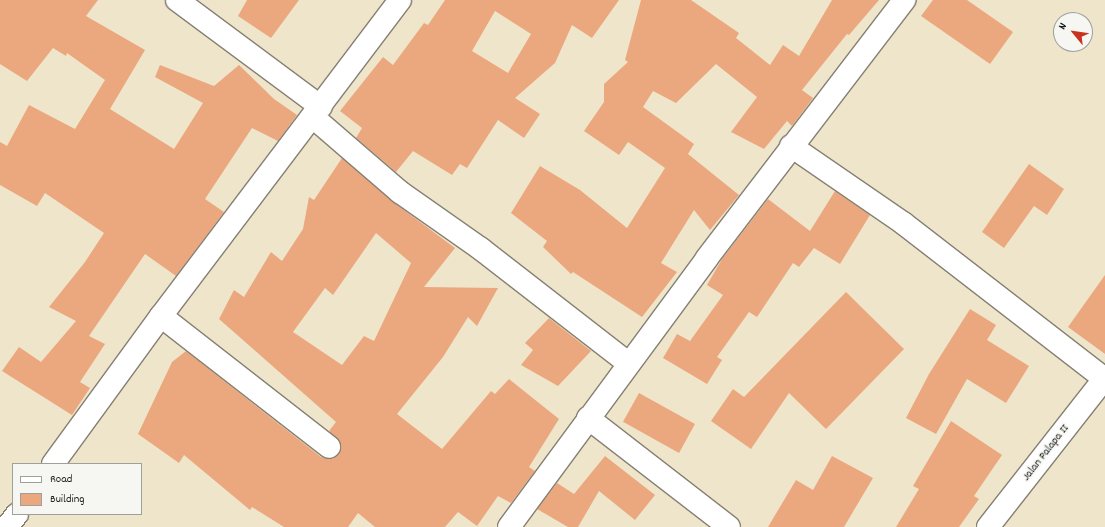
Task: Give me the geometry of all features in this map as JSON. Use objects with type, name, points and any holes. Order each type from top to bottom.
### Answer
[{"type":"street","points":[[177,0],[317,112],[400,192],[481,249],[629,364]]},
{"type":"street","points":[[54,463],[161,316],[317,112],[400,0]]},
{"type":"street","points":[[509,527],[588,418],[791,146],[904,0]]},
{"type":"street","points":[[791,146],[902,223],[1105,379]]},
{"type":"street","points":[[161,316],[329,447]]},
{"type":"street","name":"Jalan Palapa II","points":[[988,527],[1105,379]]},
{"type":"street","points":[[588,418],[729,527]]},
{"type":"street","points":[[7,527],[16,515]]},
{"type":"building","points":[[0,0],[98,0],[86,16],[145,50],[110,109],[174,149],[203,103],[155,77],[160,65],[214,86],[239,65],[274,99],[297,115],[278,141],[252,128],[205,199],[224,212],[176,276],[145,254],[89,336],[105,344],[80,382],[90,388],[72,415],[2,371],[19,347],[41,362],[76,321],[49,307],[85,262],[104,233],[45,193],[37,206],[0,185],[0,142],[7,146],[29,105],[75,129],[105,80],[67,53],[66,56],[53,48],[27,81],[0,64]]},
{"type":"building","points":[[247,0],[299,0],[271,38],[238,16]]},
{"type":"building","points":[[445,0],[619,0],[592,38],[572,25],[555,63],[515,98],[540,114],[524,138],[498,120],[467,168],[460,164],[452,175],[413,151],[396,172],[356,138],[362,128],[340,111],[383,57],[393,65],[424,23],[428,25]],"holes":[[[495,11],[531,34],[508,73],[472,51]]]},
{"type":"building","points":[[641,0],[691,0],[739,33],[736,38],[770,65],[783,45],[799,56],[832,0],[879,0],[849,35],[847,34],[802,90],[813,98],[792,126],[787,121],[764,149],[731,132],[757,97],[716,64],[676,103],[653,91],[643,107],[694,144],[688,154],[739,195],[710,230],[694,210],[661,263],[677,272],[642,317],[573,272],[571,274],[543,247],[547,241],[511,213],[540,166],[580,190],[627,228],[665,168],[628,142],[619,155],[584,131],[604,102],[604,84],[628,62],[625,60]]},
{"type":"building","points":[[933,0],[967,0],[1013,32],[990,64],[921,16]]},
{"type":"building","points":[[342,158],[392,201],[455,248],[424,287],[498,288],[477,326],[468,317],[443,357],[397,414],[442,449],[491,391],[495,394],[509,379],[559,419],[529,467],[535,471],[511,503],[498,496],[477,526],[458,512],[445,527],[375,527],[358,513],[348,527],[284,527],[252,507],[250,510],[184,455],[179,463],[138,434],[172,362],[186,351],[321,457],[333,459],[339,454],[340,442],[329,431],[336,422],[219,319],[234,290],[244,297],[271,252],[282,261],[303,229],[309,197],[314,200]],"holes":[[[376,233],[411,263],[374,341],[364,336],[342,365],[293,332],[325,288],[333,295]]]},
{"type":"building","points":[[1029,164],[1064,189],[1047,215],[1034,206],[1004,248],[982,232]]},
{"type":"building","points":[[835,191],[870,215],[840,264],[814,248],[799,267],[793,263],[757,317],[749,312],[717,357],[722,360],[707,384],[663,358],[677,334],[690,341],[723,295],[707,285],[722,259],[768,199],[810,231]]},
{"type":"building","points":[[1105,275],[1105,354],[1068,327]]},
{"type":"building","points":[[846,292],[904,349],[826,429],[789,393],[751,449],[711,421],[733,389],[744,397]]},
{"type":"building","points":[[970,309],[996,325],[987,340],[1029,366],[1006,403],[967,379],[936,434],[906,418],[929,374]]},
{"type":"building","points":[[549,318],[591,351],[558,386],[521,365],[533,350],[525,343]]},
{"type":"building","points":[[639,393],[695,424],[679,453],[623,422]]},
{"type":"building","points":[[951,421],[1002,455],[974,496],[979,499],[959,527],[896,527],[919,489],[913,486]]},
{"type":"building","points":[[605,456],[655,495],[635,520],[599,491],[578,527],[568,527],[537,509],[557,483],[574,494]]},
{"type":"building","points":[[832,456],[873,478],[844,527],[768,527],[796,480],[813,490]]}]
